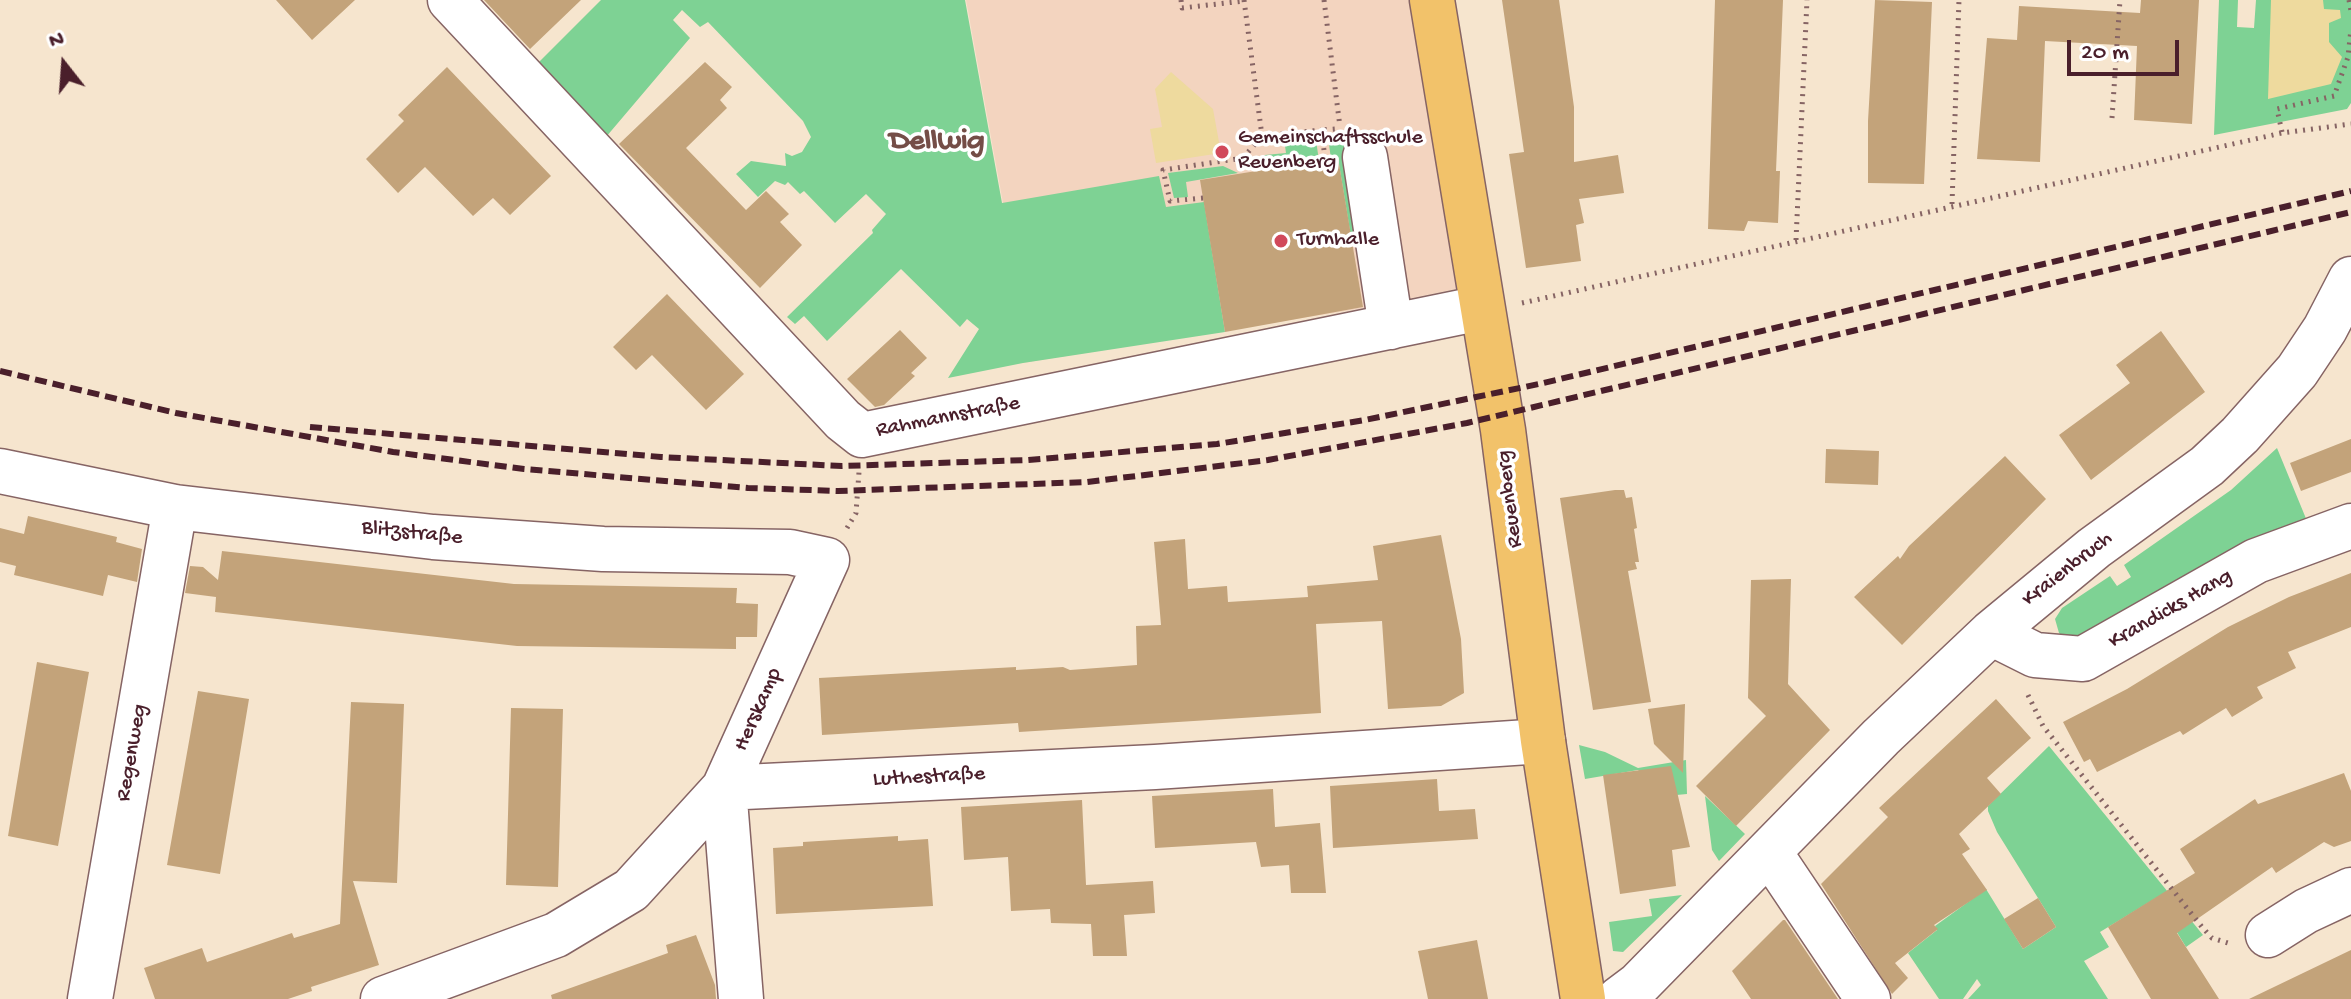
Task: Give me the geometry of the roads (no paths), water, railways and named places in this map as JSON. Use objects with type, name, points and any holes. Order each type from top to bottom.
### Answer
[{"type":"main road","name":"Reuenberg","points":[[1432,0],[1503,430],[1543,741],[1583,999]]},
{"type":"street","name":"Rahmannstraße","points":[[450,0],[843,420],[862,435],[1481,308]]},
{"type":"street","points":[[1353,143],[1391,327]]},
{"type":"street","name":"Kraienbruch","points":[[1619,999],[1770,853],[1881,737],[2006,642],[2094,548],[2207,466],[2240,435],[2297,371],[2330,320],[2351,279]]},
{"type":"street","name":"Blitzstraße","points":[[0,471],[175,507],[433,537],[603,549],[790,552],[827,560]]},
{"type":"street","name":"Regenweg","points":[[90,999],[175,507]]},
{"type":"street","name":"Krandicks Hang","points":[[2006,642],[2052,659],[2091,656],[2256,561],[2351,526]]},
{"type":"street","name":"Herskamp","points":[[741,999],[724,788],[827,560]]},
{"type":"street","name":"Luthestraße","points":[[724,788],[1155,767],[1543,741]]},
{"type":"street","points":[[383,999],[556,935],[631,890],[724,788]]},
{"type":"street","points":[[1770,853],[1868,999]]},
{"type":"street","points":[[2268,935],[2306,911],[2351,890]]},
{"type":"railway","points":[[310,427],[661,457],[842,466],[1028,460],[1217,444],[1365,420],[1539,384],[2351,191]]},
{"type":"railway","points":[[0,371],[176,413],[393,452],[524,469],[748,488],[838,491],[1087,482],[1268,460],[1467,423],[2351,212]]},
{"type":"place","name":"Gemeinschaftsschule Reuenberg","points":[[1222,152]]},
{"type":"place","name":"Turnhalle","points":[[1281,241]]},
{"type":"district","name":"Dellwig","points":[[937,143]]}]
